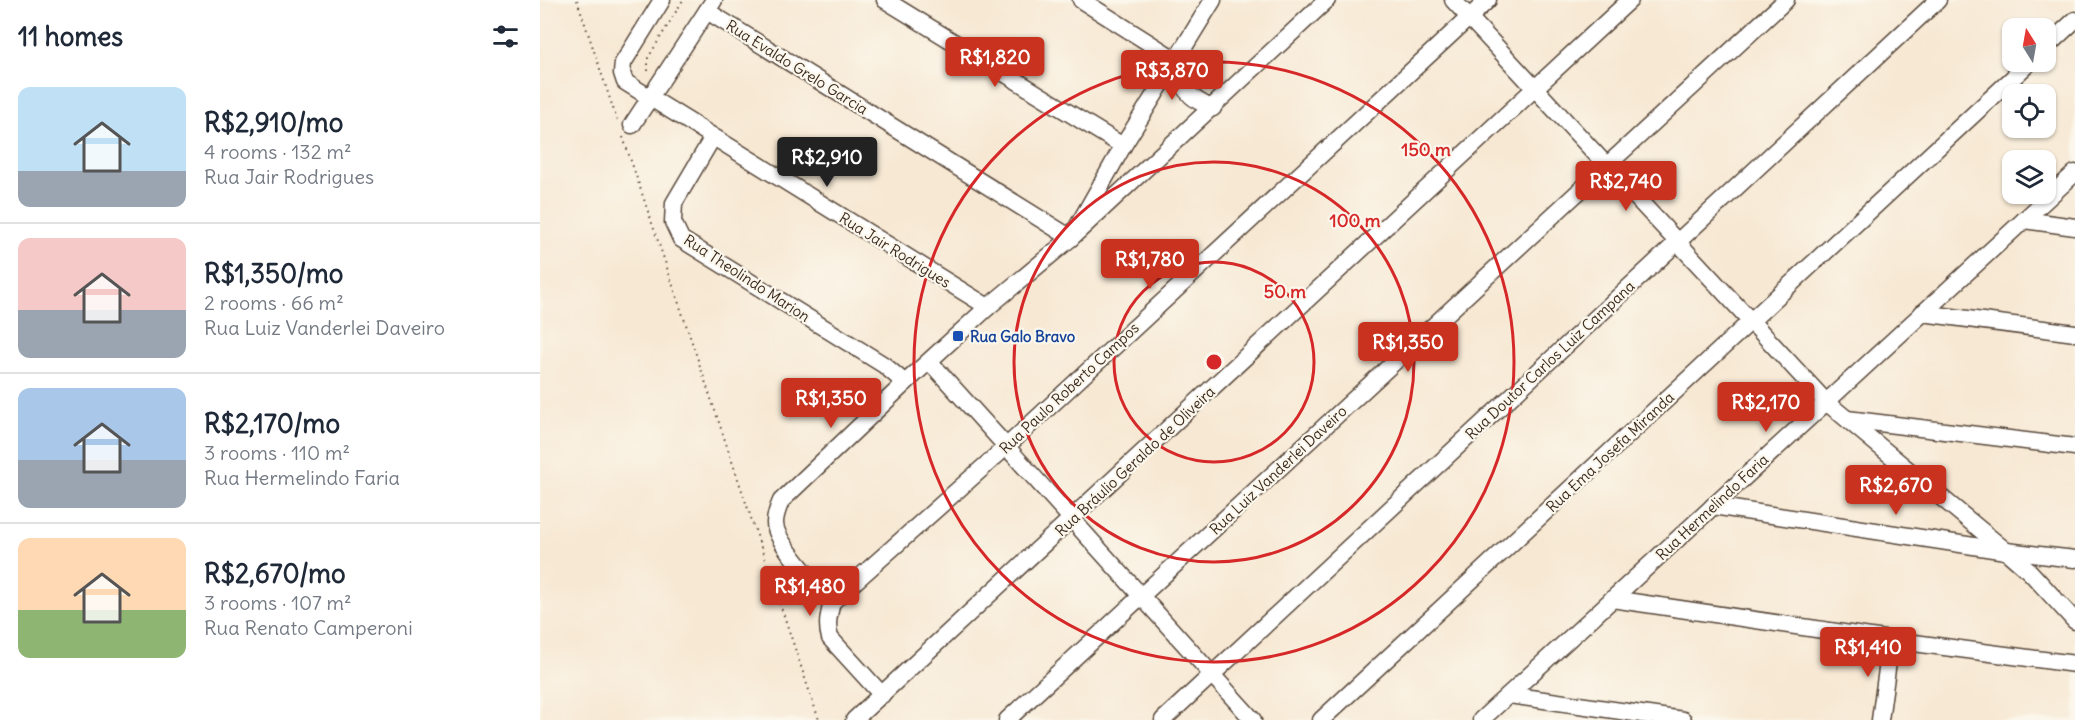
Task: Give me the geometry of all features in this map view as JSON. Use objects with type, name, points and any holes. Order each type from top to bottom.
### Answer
[{"type":"street","name":"Rua Jair Rodrigues","points":[[662,0],[623,63],[622,73],[625,82],[988,308]]},
{"type":"street","points":[[885,0],[1123,146]]},
{"type":"street","points":[[1081,0],[1176,60]]},
{"type":"street","points":[[1071,238],[1123,146],[1213,0]]},
{"type":"street","points":[[867,720],[879,698],[830,638],[827,619],[832,602],[783,544],[776,532],[775,522],[781,501],[988,308],[1071,238],[1213,108],[1327,0]]},
{"type":"street","points":[[1453,0],[1825,401],[2030,572],[2075,621]]},
{"type":"street","name":"Rua Paulo Roberto Campos","points":[[832,602],[1006,447],[1488,0]]},
{"type":"street","name":"Rua Bráulio Geraldo de Oliveira","points":[[854,720],[1630,0]]},
{"type":"street","name":"Rua Luiz Vanderlei Daveiro","points":[[1007,720],[1786,0]]},
{"type":"street","name":"Rua Doutor Carlos Luiz Campana","points":[[1163,720],[1938,0]]},
{"type":"street","points":[[624,128],[649,98],[710,6]]},
{"type":"street","name":"Rua Evaldo Grelo Garcia","points":[[710,6],[1071,238]]},
{"type":"street","points":[[2056,38],[2075,20]]},
{"type":"street","points":[[1176,60],[1177,73],[1182,86],[1200,104],[1213,108]]},
{"type":"street","name":"Rua Ema Josefa Miranda","points":[[1321,720],[2019,72]]},
{"type":"street","name":"Rua Theolindo Marion","points":[[713,137],[674,203],[673,222],[681,239],[884,365],[906,383]]},
{"type":"street","name":"Rua Hermelindo Faria","points":[[1481,720],[2075,172]]},
{"type":"street","points":[[2024,220],[2075,226]]},
{"type":"street","points":[[1922,313],[2075,333]]},
{"type":"street","points":[[930,363],[1253,720]]},
{"type":"street","points":[[1846,419],[2075,447]]},
{"type":"street","points":[[1713,506],[2006,551],[2075,559]]},
{"type":"street","points":[[1612,599],[1891,640],[2075,664]]},
{"type":"street","points":[[1880,720],[1891,640]]},
{"type":"street","points":[[1509,695],[1683,720]]},
{"type":"path","points":[[576,0],[624,128],[819,720]]},
{"type":"path","points":[[649,98],[648,58],[683,0]]},
{"type":"place","name":"Rua Galo Bravo","points":[[958,336]]}]
